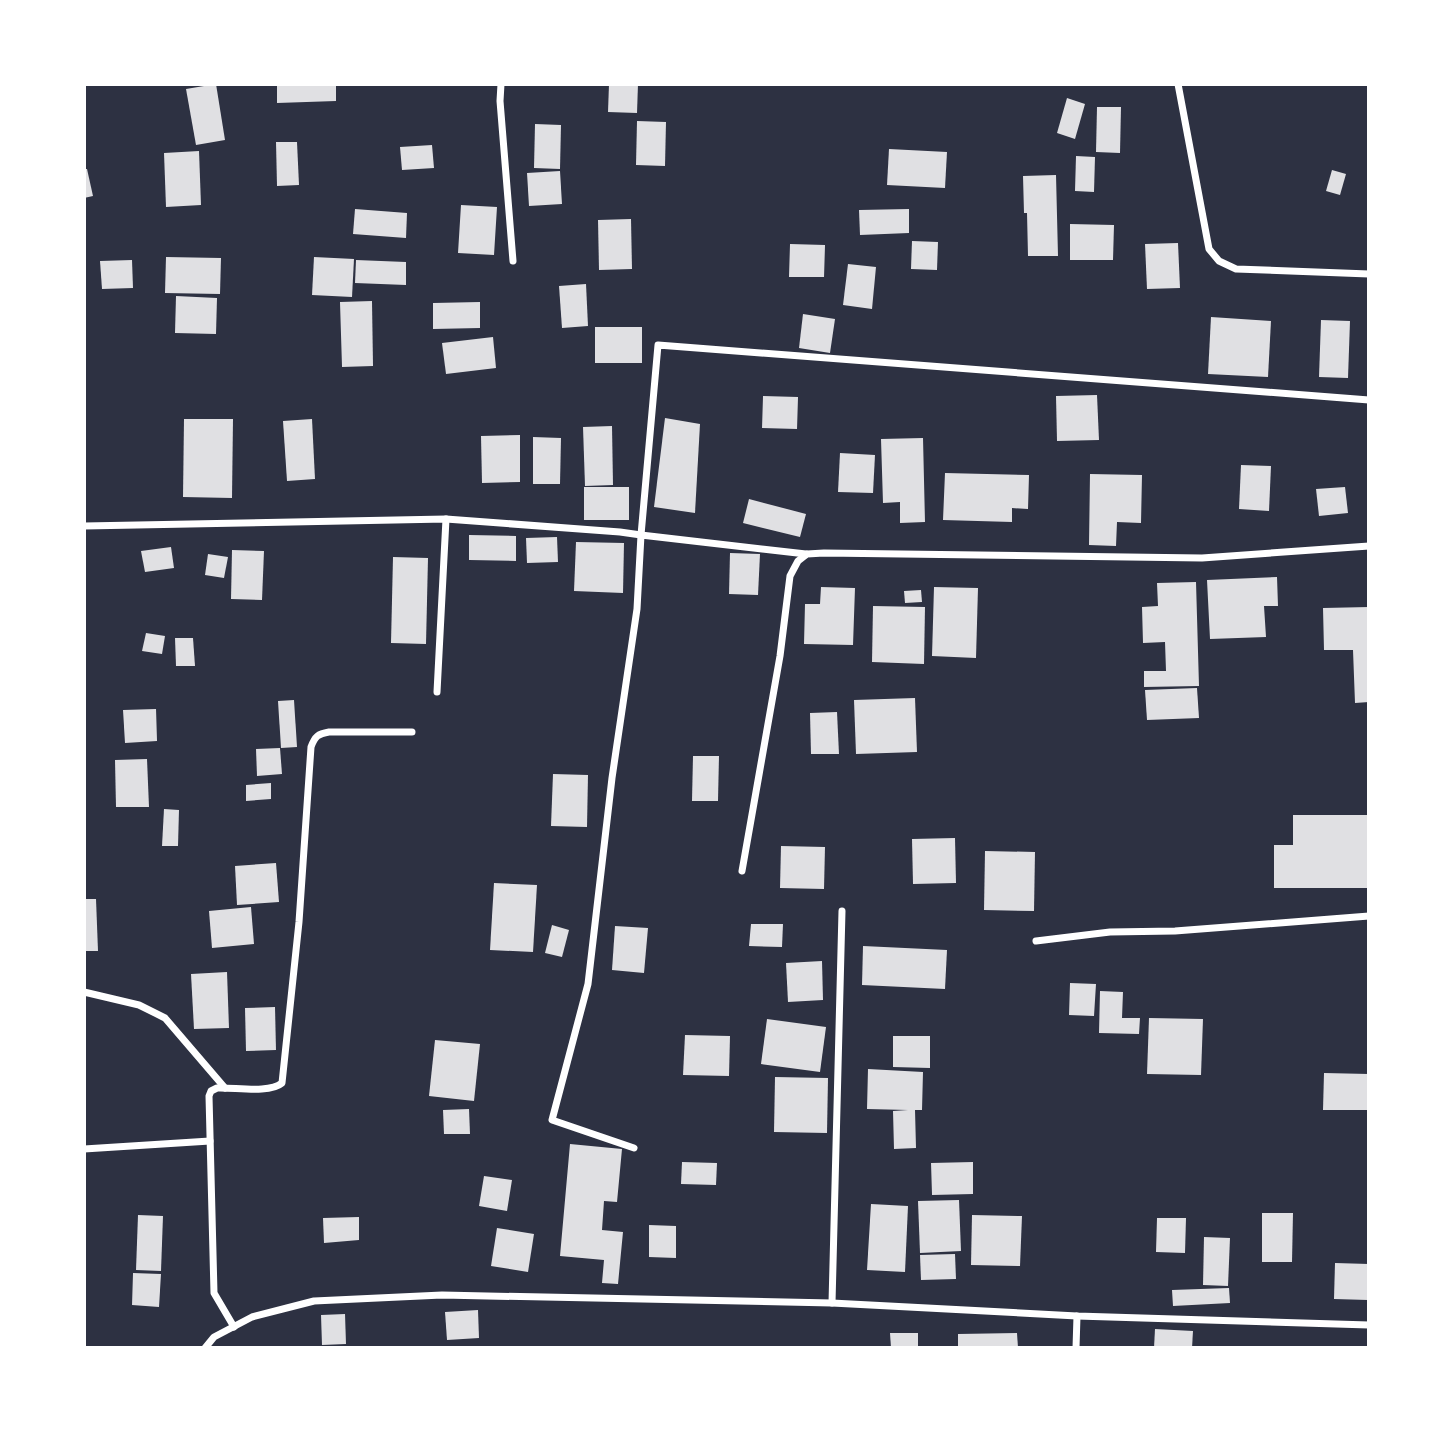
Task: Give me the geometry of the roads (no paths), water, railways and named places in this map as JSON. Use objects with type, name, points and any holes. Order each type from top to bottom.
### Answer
[{"type":"street","points":[[501,84],[500,101],[513,261]]},
{"type":"street","points":[[1178,84],[1209,249],[1219,261],[1236,269],[1369,274]]},
{"type":"street","points":[[634,1148],[552,1120],[587,984],[612,778],[637,609],[658,345],[1369,400]]},
{"type":"street","points":[[437,692],[446,519]]},
{"type":"street","points":[[84,526],[446,519],[620,532],[807,554],[824,552],[1202,558],[1369,546]]},
{"type":"street","points":[[742,871],[780,656],[790,576],[798,561],[807,554]]},
{"type":"street","points":[[234,1327],[214,1293],[209,1096],[211,1091],[217,1088],[266,1088],[282,1083],[299,922],[313,740],[319,734],[329,733],[412,733]]},
{"type":"street","points":[[832,1303],[842,911]]},
{"type":"street","points":[[1036,941],[1110,932],[1175,931],[1369,916]]},
{"type":"street","points":[[84,992],[139,1005],[165,1018],[225,1087]]},
{"type":"street","points":[[84,1149],[210,1141]]},
{"type":"street","points":[[205,1348],[214,1337],[252,1317],[314,1301],[442,1295],[832,1303],[1077,1316],[1369,1325]]},
{"type":"street","points":[[1076,1348],[1077,1316]]}]
